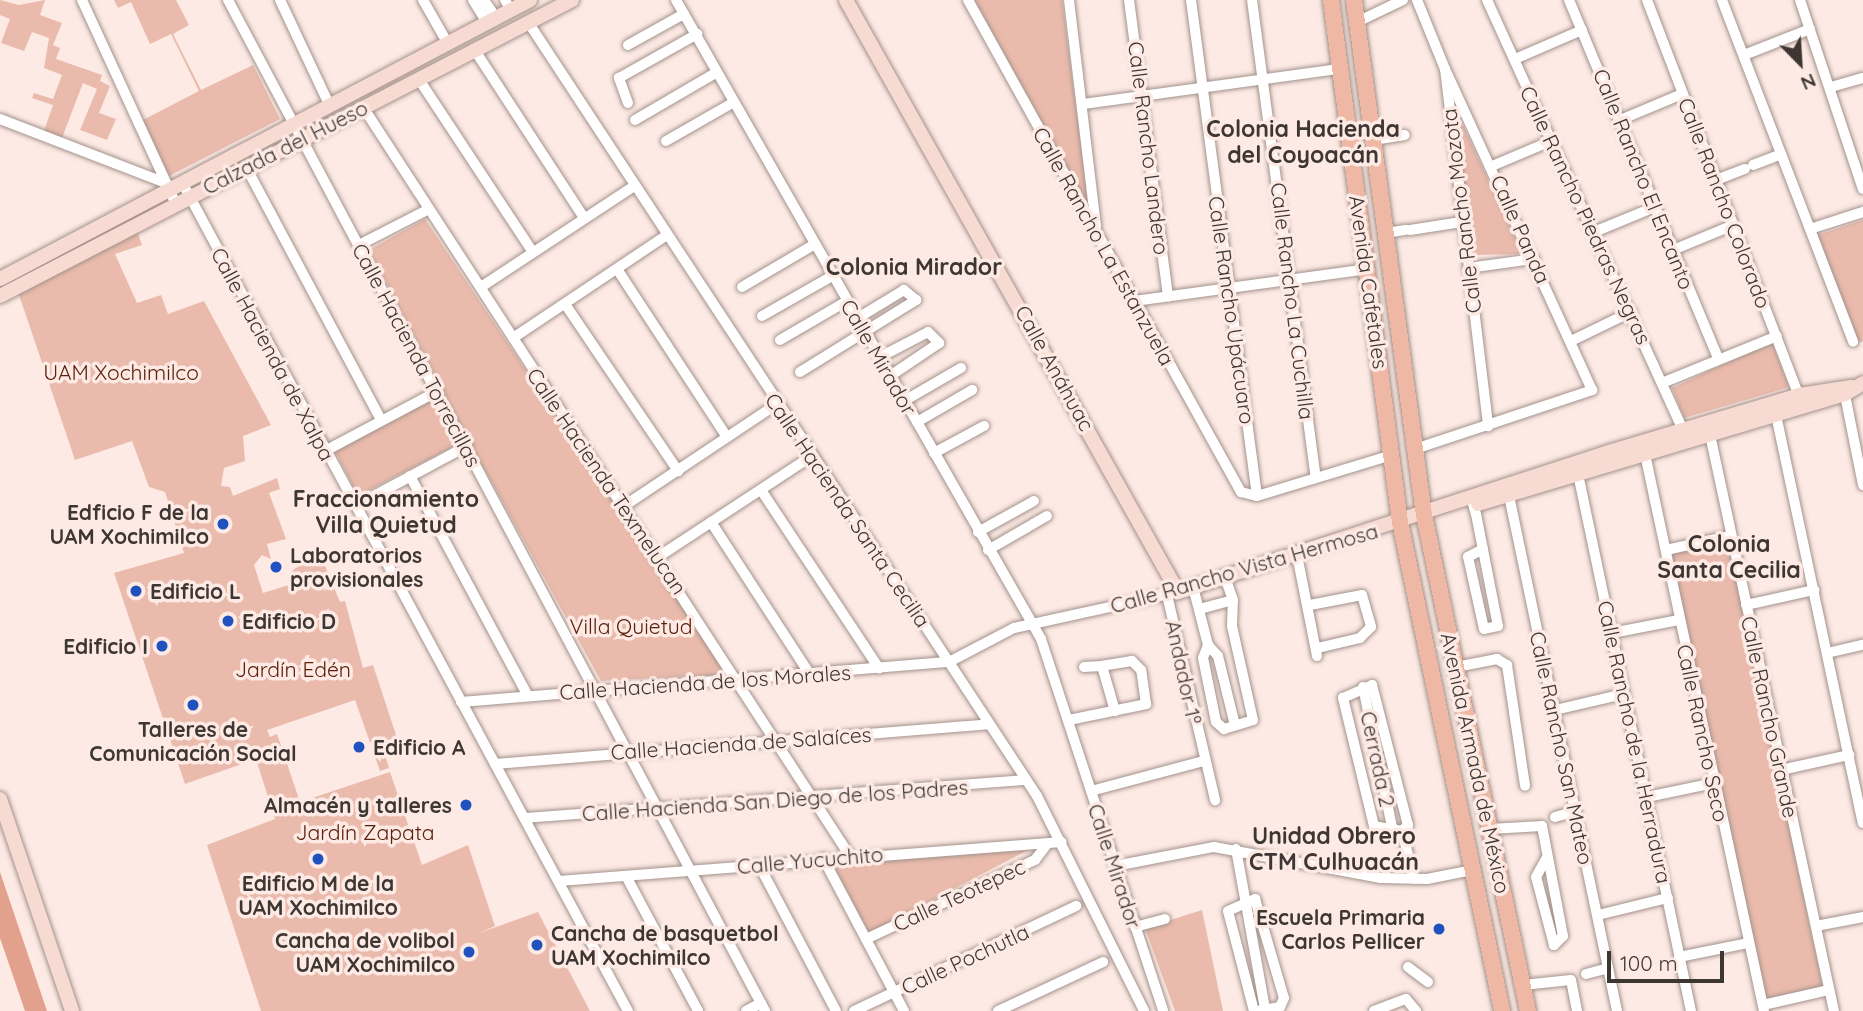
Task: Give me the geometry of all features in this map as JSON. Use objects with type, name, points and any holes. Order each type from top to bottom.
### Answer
[{"type":"main road","name":"Avenida Cafetales","points":[[1331,0],[1400,522]]},
{"type":"main road","name":"Avenida Cafetales","points":[[1354,0],[1424,515]]},
{"type":"main road","name":"Avenida Armada de México","points":[[1424,515],[1528,1011]]},
{"type":"main road","name":"Avenida Armada de México","points":[[1400,522],[1502,1011]]},
{"type":"street","points":[[82,0],[170,192]]},
{"type":"street","name":"Calle Hacienda Torrecillas","points":[[228,0],[763,1007]]},
{"type":"street","points":[[279,0],[330,104]]},
{"type":"street","points":[[423,0],[447,43]]},
{"type":"street","points":[[472,0],[491,20]]},
{"type":"street","points":[[484,0],[491,20]]},
{"type":"street","name":"Calzada del Hueso","points":[[0,279],[170,192],[187,190],[247,167],[572,0]]},
{"type":"street","name":"Calle Mirador","points":[[677,0],[1033,626],[1069,720],[1163,1011]]},
{"type":"street","name":"Calle Anáhuac","points":[[846,0],[1172,594]]},
{"type":"street","name":"Calle Rancho La Estanzuela","points":[[968,0],[1241,492],[1257,496]]},
{"type":"street","points":[[1069,0],[1097,230]]},
{"type":"street","name":"Calle Rancho Landero","points":[[1129,0],[1168,296]]},
{"type":"street","name":"Calle Rancho Upácuaro","points":[[1191,0],[1257,496]]},
{"type":"street","name":"Calle Rancho La Cuchilla","points":[[1252,0],[1316,477]]},
{"type":"street","points":[[1357,22],[1402,0]]},
{"type":"street","name":"Calle Rancho Mozota","points":[[1417,0],[1444,69],[1488,426]]},
{"type":"street","name":"Calle Rancho Piedras Negras","points":[[1487,0],[1683,430]]},
{"type":"street","name":"Calle Rancho El Encanto","points":[[1569,0],[1718,358]]},
{"type":"street","name":"Calle Rancho Colorado","points":[[1647,0],[1801,401]]},
{"type":"street","points":[[1722,0],[1853,342]]},
{"type":"street","points":[[1800,0],[1863,189]]},
{"type":"street","name":"Calzada del Hueso","points":[[187,190],[292,123],[491,20],[516,3]]},
{"type":"street","points":[[628,45],[684,13]]},
{"type":"street","name":"Calle Hacienda Santa Cecilia","points":[[528,22],[1025,780],[1061,842],[1143,1011]]},
{"type":"street","points":[[1744,55],[1810,29]]},
{"type":"street","points":[[1515,59],[1581,30]]},
{"type":"street","points":[[628,103],[619,78],[697,34]]},
{"type":"street","points":[[474,49],[584,218]]},
{"type":"street","points":[[1083,104],[1340,69]]},
{"type":"street","name":"Calle Panda","points":[[1444,69],[1492,166],[1592,390],[1488,426]]},
{"type":"street","points":[[635,120],[717,72]]},
{"type":"street","points":[[418,78],[532,251]]},
{"type":"street","points":[[1831,88],[1863,78]]},
{"type":"street","points":[[1620,120],[1682,94]]},
{"type":"street","points":[[666,141],[734,102]]},
{"type":"street","name":"Calle Hacienda Texmelucan","points":[[363,107],[776,739],[817,797],[850,856]]},
{"type":"street","points":[[0,119],[142,174],[170,192]]},
{"type":"street","points":[[1373,140],[1405,135]]},
{"type":"street","points":[[1492,166],[1552,141]]},
{"type":"street","points":[[142,174],[152,154]]},
{"type":"street","points":[[1716,180],[1781,154]]},
{"type":"street","points":[[247,167],[381,420]]},
{"type":"street","points":[[481,287],[634,186]]},
{"type":"street","name":"Calle Hacienda de Xalpa","points":[[187,190],[628,1011]]},
{"type":"street","name":"Calzada del Hueso","points":[[0,296],[170,192]]},
{"type":"street","points":[[1594,232],[1655,207]]},
{"type":"street","points":[[359,245],[429,209]]},
{"type":"street","points":[[1810,229],[1863,212]]},
{"type":"street","points":[[1386,233],[1461,222]]},
{"type":"street","points":[[1673,250],[1733,225]]},
{"type":"street","points":[[513,338],[667,235]]},
{"type":"street","points":[[742,288],[815,244]]},
{"type":"street","points":[[1468,268],[1534,259]]},
{"type":"street","points":[[617,269],[727,438]]},
{"type":"street","points":[[1134,300],[1367,270]]},
{"type":"street","points":[[762,316],[832,276]]},
{"type":"street","points":[[800,372],[867,334],[916,300],[904,290],[858,318]]},
{"type":"street","points":[[780,340],[847,301]]},
{"type":"street","points":[[565,304],[678,471]]},
{"type":"street","points":[[1571,341],[1631,312]]},
{"type":"street","points":[[880,357],[930,332],[939,344],[890,376]]},
{"type":"street","points":[[1662,383],[1777,335]]},
{"type":"street","points":[[904,401],[961,368]]},
{"type":"street","points":[[1851,387],[1863,485]]},
{"type":"street","name":"Calle Rancho Vista Hermosa","points":[[949,662],[995,635],[1172,594],[1611,458],[1644,454],[1709,428],[1851,387]]},
{"type":"street","points":[[917,422],[972,390]]},
{"type":"street","points":[[325,451],[438,391]]},
{"type":"street","name":"Calle Rancho Vista Hermosa","points":[[1507,489],[1578,474],[1683,430],[1709,428],[1776,415],[1801,401]]},
{"type":"street","points":[[624,506],[777,404]]},
{"type":"street","points":[[1776,415],[1863,823]]},
{"type":"street","points":[[934,453],[985,426]]},
{"type":"street","points":[[1415,449],[1488,426]]},
{"type":"street","name":"Calle Rancho Grande","points":[[1709,428],[1730,536],[1834,1011]]},
{"type":"street","points":[[357,505],[467,446]]},
{"type":"street","name":"Calle Rancho Seco","points":[[1644,454],[1763,1008]]},
{"type":"street","points":[[658,557],[812,456]]},
{"type":"street","points":[[1257,496],[1392,456]]},
{"type":"street","name":"Calle Rancho de la Herradura","points":[[1578,474],[1691,1011]]},
{"type":"street","points":[[410,476],[528,695]]},
{"type":"street","name":"Calle Rancho San Mateo","points":[[1507,489],[1617,1011]]},
{"type":"street","points":[[761,490],[879,668]]},
{"type":"street","points":[[978,532],[1034,501]]},
{"type":"street","points":[[1469,502],[1483,550],[1498,626],[1484,629],[1468,557],[1483,550]]},
{"type":"street","points":[[988,550],[1046,516]]},
{"type":"street","points":[[711,522],[809,673]]},
{"type":"street","points":[[1666,550],[1730,536]]},
{"type":"street","points":[[1297,555],[1311,605],[1317,652],[1360,638],[1371,627],[1362,595],[1311,605]]},
{"type":"street","points":[[1208,645],[1203,658],[1216,722],[1224,729],[1257,716],[1231,626],[1233,600],[1225,578]]},
{"type":"street","points":[[1193,587],[1208,645],[1218,656],[1235,725]]},
{"type":"street","points":[[1746,606],[1814,590]]},
{"type":"street","name":"Andador 1º","points":[[1172,594],[1201,749],[1215,800]]},
{"type":"street","points":[[1200,609],[1233,600]]},
{"type":"street","points":[[1612,633],[1679,620]]},
{"type":"street","points":[[1828,653],[1863,645]]},
{"type":"street","points":[[1456,667],[1497,659],[1509,669],[1525,786]]},
{"type":"street","points":[[1069,720],[1146,704],[1141,670],[1132,661],[1084,667]]},
{"type":"street","name":"Calle Hacienda de los Morales","points":[[461,702],[949,662]]},
{"type":"street","points":[[1102,666],[1115,711]]},
{"type":"street","points":[[1401,829],[1374,826],[1343,698],[1363,687],[1378,690],[1401,829],[1414,879]]},
{"type":"street","name":"Cerrada 2","points":[[1363,687],[1401,829]]},
{"type":"street","points":[[1555,710],[1624,694]]},
{"type":"street","name":"Calle Hacienda de Salaíces","points":[[495,764],[776,739],[987,724]]},
{"type":"street","points":[[1782,770],[1849,755]]},
{"type":"street","points":[[1091,791],[1204,761]]},
{"type":"street","name":"Calle Hacienda San Diego de los Padres","points":[[525,818],[659,810],[1025,780]]},
{"type":"street","points":[[1647,797],[1714,783]]},
{"type":"street","points":[[0,799],[72,1011]]},
{"type":"street","points":[[1555,817],[1576,811]]},
{"type":"street","points":[[1490,829],[1540,823],[1563,936],[1554,946],[1536,877],[1546,859]]},
{"type":"street","name":"Calle Yucuchito","points":[[559,881],[823,858],[1061,842]]},
{"type":"street","name":"Calle Teotepec","points":[[866,939],[1035,860],[1047,844]]},
{"type":"street","points":[[1115,866],[1236,849],[1414,879],[1473,870]]},
{"type":"street","points":[[1236,849],[1259,1010]]},
{"type":"street","points":[[823,858],[904,1011]]},
{"type":"street","points":[[759,865],[836,1011]]},
{"type":"street","points":[[626,876],[698,1011]]},
{"type":"street","points":[[1598,915],[1668,898]]},
{"type":"street","points":[[1243,901],[1259,902],[1284,999],[1280,1007],[1259,1010],[1228,911],[1243,901]]},
{"type":"street","name":"Calle Pochutla","points":[[854,1011],[1076,906]]},
{"type":"street","points":[[1816,926],[1863,917]]},
{"type":"street","points":[[1135,927],[1165,919]]},
{"type":"street","points":[[1679,957],[1748,943]]},
{"type":"street","points":[[998,1011],[1103,962]]},
{"type":"street","points":[[1408,967],[1428,982]]},
{"type":"street","points":[[1586,974],[1608,968]]},
{"type":"street","points":[[1523,985],[1571,980],[1577,1011]]},
{"type":"street","points":[[1763,1008],[1829,990]]},
{"type":"street","points":[[1374,1011],[1412,1000],[1416,1011]]},
{"type":"street","points":[[746,1011],[763,1007]]},
{"type":"green space","points":[[0,0],[19,5],[45,0],[40,15],[62,23],[53,45],[60,48],[56,59],[102,75],[100,81],[110,86],[99,113],[116,119],[107,140],[80,130],[97,89],[83,83],[62,138],[44,131],[53,105],[32,98],[34,93],[53,99],[62,75],[44,68],[49,38],[32,32],[24,51],[1,43],[10,19],[0,15]]},
{"type":"green space","points":[[114,0],[176,0],[189,25],[173,34],[201,90],[253,65],[280,119],[169,176],[143,120],[199,91],[171,34],[150,44],[131,2],[118,8]]},
{"type":"green space","points":[[974,0],[1062,0],[1089,207]]},
{"type":"green space","points":[[1455,108],[1522,254],[1472,255]]},
{"type":"green space","name":"Villa Quietud","points":[[425,219],[728,674],[601,681],[468,439],[358,496],[335,451],[445,393],[369,250]]},
{"type":"green space","points":[[1863,220],[1863,341],[1856,344],[1815,236]]},
{"type":"green space","points":[[137,231],[142,245],[115,254],[137,303],[161,295],[168,314],[204,301],[271,425],[243,436],[245,461],[224,468],[221,486],[230,487],[233,496],[277,478],[280,489],[269,493],[286,539],[267,544],[271,559],[262,555],[254,565],[263,593],[292,584],[289,574],[298,566],[323,561],[340,602],[345,601],[363,668],[373,665],[401,750],[385,755],[389,768],[380,771],[355,700],[267,730],[270,737],[277,734],[300,802],[390,772],[422,865],[468,845],[495,926],[479,933],[538,912],[590,1011],[261,1011],[207,845],[275,819],[256,759],[185,784],[114,573],[184,553],[165,492],[149,487],[132,441],[75,460],[18,292]]},
{"type":"green space","points":[[1772,342],[1789,387],[1684,418],[1672,388]]},
{"type":"green space","points":[[1728,541],[1824,994],[1764,1007],[1667,554]]},
{"type":"green space","points":[[1028,850],[869,933],[834,867],[851,863]]},
{"type":"green space","points":[[1202,910],[1223,1011],[1175,1011],[1145,928]]},
{"type":"shaded area","points":[[0,872],[47,1011],[25,1011],[0,938]]},
{"type":"place","name":"Edficio F de la UAM Xochimilco","points":[[223,524]]},
{"type":"place","name":"Laboratorios provisionales","points":[[276,567]]},
{"type":"place","name":"Edificio L","points":[[136,591]]},
{"type":"place","name":"Edificio D","points":[[228,621]]},
{"type":"place","name":"Edificio I","points":[[162,646]]},
{"type":"place","name":"Talleres de Comunicación Social","points":[[193,705]]},
{"type":"place","name":"Edificio A","points":[[359,747]]},
{"type":"place","name":"Almacén y talleres","points":[[466,805]]},
{"type":"place","name":"Edificio M de la UAM Xochimilco","points":[[318,859]]},
{"type":"place","name":"Escuela Primaria Carlos Pellicer","points":[[1439,929]]},
{"type":"place","name":"Cancha de basquetbol UAM Xochimilco","points":[[537,945]]},
{"type":"place","name":"Cancha de volibol UAM Xochimilco","points":[[469,952]]},
{"type":"district","name":"Colonia Hacienda del Coyoacán","points":[[1303,142]]},
{"type":"district","name":"Colonia Mirador","points":[[914,267]]},
{"type":"district","name":"Fraccionamiento Villa Quietud","points":[[386,512]]},
{"type":"district","name":"Colonia Santa Cecilia","points":[[1729,557]]},
{"type":"district","name":"Unidad Obrero CTM Culhuacán","points":[[1334,849]]},
{"type":"park label","name":"UAM Xochimilco","points":[[121,372]]},
{"type":"park label","name":"Jardín Edén","points":[[293,669]]},
{"type":"park label","name":"Jardín Zapata","points":[[365,832]]}]
